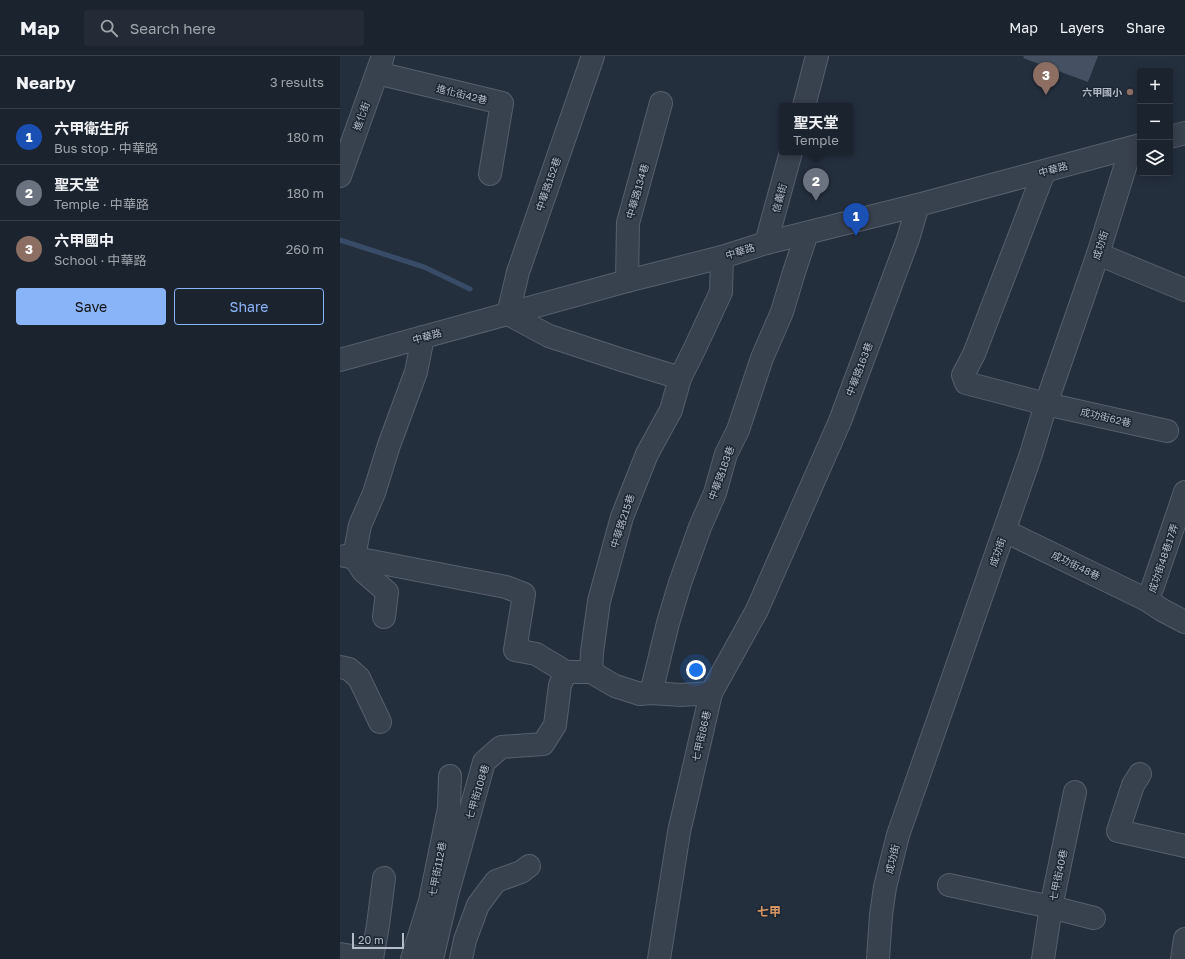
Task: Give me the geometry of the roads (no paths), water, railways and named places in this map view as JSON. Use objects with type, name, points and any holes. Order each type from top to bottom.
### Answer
[{"type":"street","name":"中華路152巷","points":[[508,314],[518,272],[593,56]]},
{"type":"street","points":[[805,103],[817,56]]},
{"type":"street","name":"進化街","points":[[340,173],[380,64]]},
{"type":"street","name":"進化街42巷","points":[[380,64],[502,103],[490,174]]},
{"type":"street","name":"中華路134巷","points":[[627,281],[628,223],[661,103]]},
{"type":"street","points":[[1173,136],[1185,133]]},
{"type":"street","name":"中華路","points":[[340,360],[627,281],[722,257],[766,243],[918,205],[1135,147]]},
{"type":"street","name":"成功街","points":[[878,959],[885,887],[898,835],[1005,531],[1046,404],[1135,147]]},
{"type":"street","name":"信義街","points":[[766,243],[790,155]]},
{"type":"street","name":"成功街62巷","points":[[1044,172],[974,354],[963,375],[966,383],[1046,404],[1167,431]]},
{"type":"street","name":"中華路163巷","points":[[791,530],[840,421],[908,239],[918,205]]},
{"type":"street","name":"中華路183巷","points":[[651,693],[668,623],[680,583],[700,527],[715,493],[726,454],[738,430],[762,358],[782,312],[807,233]]},
{"type":"street","points":[[1098,254],[1185,290]]},
{"type":"street","name":"中華路215巷","points":[[591,672],[592,652],[599,601],[622,517],[647,454],[671,410],[680,378],[696,348],[721,292],[722,257]]},
{"type":"street","points":[[508,314],[550,336],[680,378]]},
{"type":"street","points":[[347,556],[374,493],[389,445],[416,372],[423,337]]},
{"type":"street","name":"成功街48巷17弄","points":[[1147,600],[1152,592],[1185,492]]},
{"type":"street","name":"七甲街86巷","points":[[659,959],[679,832],[711,693],[757,610],[791,530]]},
{"type":"street","name":"成功街48巷","points":[[1005,531],[1147,600],[1185,622]]},
{"type":"street","points":[[347,556],[506,588],[524,594],[515,650],[536,654],[566,672],[591,672],[615,686],[640,694],[651,693],[681,695],[711,693]]},
{"type":"street","points":[[347,556],[387,592],[384,617]]},
{"type":"street","points":[[340,667],[349,669],[359,678],[380,722]]},
{"type":"street","name":"七甲街108巷","points":[[432,959],[447,895],[484,762],[501,747],[543,744],[555,726],[560,685],[566,672]]},
{"type":"street","points":[[1140,774],[1133,785],[1118,831],[1185,846]]},
{"type":"street","name":"七甲街112巷","points":[[412,959],[430,901],[449,808],[450,776]]},
{"type":"street","name":"七甲街40巷","points":[[1043,959],[1051,907],[1075,792]]},
{"type":"street","points":[[461,959],[464,940],[478,905],[496,881],[521,872],[529,866]]},
{"type":"street","points":[[340,955],[371,959],[378,925],[384,878]]},
{"type":"street","points":[[949,885],[1094,918]]},
{"type":"street","points":[[1182,959],[1185,939]]},
{"type":"waterway","points":[[340,240],[424,267],[470,289]]},
{"type":"place","name":"六甲國小","points":[[1130,92]]},
{"type":"place","name":"六甲國中","points":[[1046,95]]},
{"type":"place","name":"聖天堂","points":[[816,201]]},
{"type":"place","name":"六甲衛生所","points":[[856,236]]},
{"type":"district","name":"七甲","points":[[769,911]]}]
